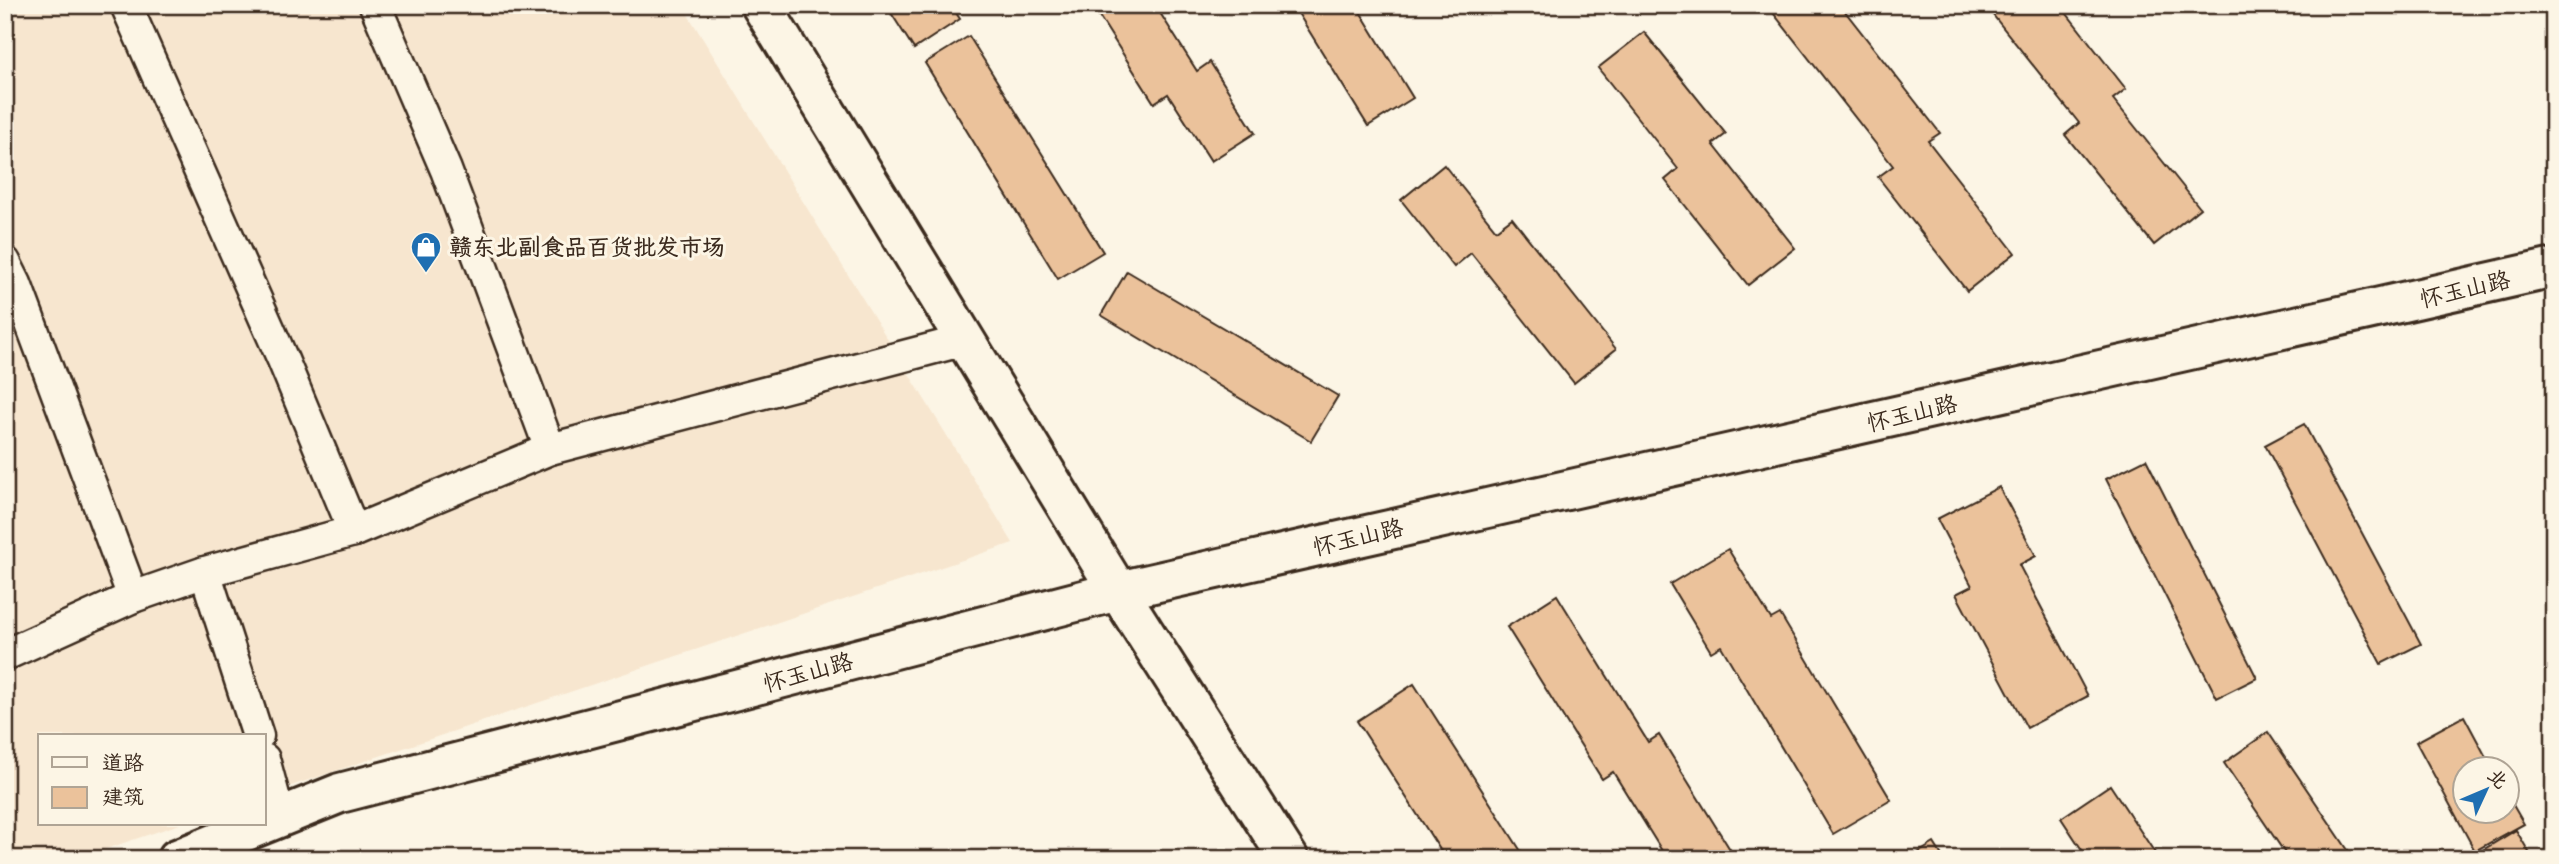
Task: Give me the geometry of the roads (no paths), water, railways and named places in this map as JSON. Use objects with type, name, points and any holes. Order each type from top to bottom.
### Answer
[{"type":"street","points":[[126,5],[283,360],[354,531]]},
{"type":"street","points":[[375,5],[446,170],[550,449]]},
{"type":"street","points":[[761,5],[1118,591],[1289,859]]},
{"type":"street","points":[[5,262],[16,284],[133,597]]},
{"type":"street","name":"怀玉山路","points":[[266,824],[340,793],[1118,591],[2554,268]]},
{"type":"street","points":[[5,655],[133,597],[205,572],[354,531],[550,449],[965,340]]},
{"type":"street","points":[[205,572],[257,734]]},
{"type":"street","points":[[266,766],[280,818]]},
{"type":"street","name":"怀玉山路","points":[[177,859],[260,826]]},
{"type":"place","name":"赣东北副食品百货批发市场","points":[[426,274]]}]
